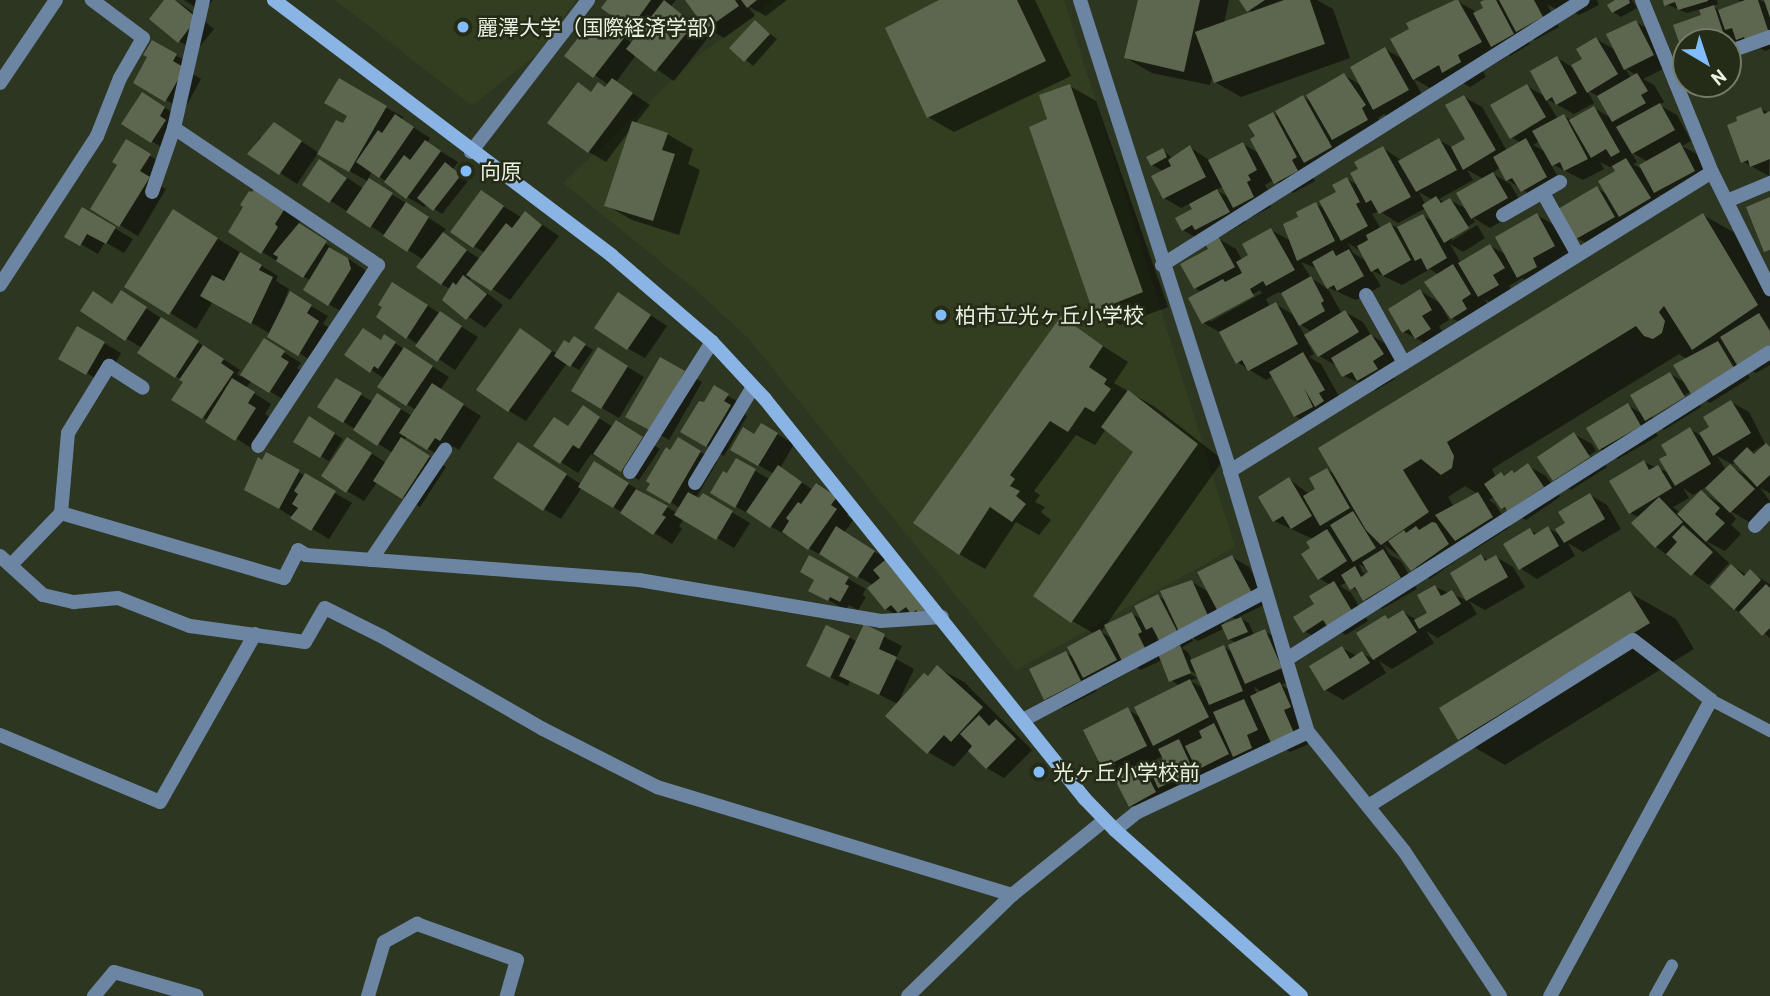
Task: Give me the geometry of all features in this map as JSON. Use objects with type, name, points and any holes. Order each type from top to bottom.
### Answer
[{"type":"street","points":[[0,83],[56,0]]},
{"type":"street","points":[[0,285],[97,136],[120,78],[143,38],[92,0]]},
{"type":"street","points":[[152,192],[174,128],[203,0]]},
{"type":"street","points":[[274,0],[471,152],[611,255],[712,342],[753,387],[1110,825],[1301,996]]},
{"type":"street","points":[[471,152],[588,0]]},
{"type":"street","points":[[1080,0],[1162,265],[1230,471],[1308,733],[1370,805],[1404,851],[1500,996]]},
{"type":"street","points":[[1162,265],[1583,0]]},
{"type":"street","points":[[1642,0],[1712,172],[1770,289]]},
{"type":"street","points":[[1742,46],[1770,37]]},
{"type":"street","points":[[174,128],[378,265],[258,446]]},
{"type":"street","points":[[1230,471],[1712,172]]},
{"type":"street","points":[[1503,215],[1560,182]]},
{"type":"street","points":[[1727,201],[1770,183]]},
{"type":"street","points":[[1543,193],[1578,255]]},
{"type":"street","points":[[1366,295],[1404,363]]},
{"type":"street","points":[[630,472],[712,342]]},
{"type":"street","points":[[1287,659],[1770,352]]},
{"type":"street","points":[[143,388],[109,366],[68,433],[61,513],[5,560],[43,595],[74,602],[118,598],[190,626],[304,642],[325,608],[383,637],[542,729],[657,787],[1012,895]]},
{"type":"street","points":[[695,482],[753,387]]},
{"type":"street","points":[[371,560],[445,450]]},
{"type":"street","points":[[1755,526],[1770,510]]},
{"type":"street","points":[[61,513],[284,578],[298,550],[306,555],[639,580],[881,621],[942,617]]},
{"type":"street","points":[[1023,720],[1265,592]]},
{"type":"street","points":[[0,735],[160,802],[255,634]]},
{"type":"street","points":[[1370,805],[1633,640],[1711,700],[1550,996]]},
{"type":"street","points":[[908,996],[1012,895],[1110,825],[1308,733]]},
{"type":"street","points":[[368,996],[384,942],[417,924],[517,960],[507,996]]},
{"type":"street","points":[[94,996],[114,972],[197,996]]},
{"type":"lane","points":[[1711,700],[1770,732]]},
{"type":"lane","points":[[1655,996],[1672,965]]},
{"type":"shaded area","name":"麗澤大学（国際経済学部）","points":[[335,0],[576,0],[537,54],[472,106]]},
{"type":"shaded area","name":"柏市立光ヶ丘小学校","points":[[774,0],[1064,0],[1235,547],[1016,670],[748,338],[697,291],[563,183],[698,56]]},
{"type":"building","points":[[164,0],[175,0],[197,18],[178,43],[149,19]]},
{"type":"building","points":[[607,0],[651,0],[630,29],[601,8]]},
{"type":"building","points":[[664,0],[694,24],[655,72],[626,49]]},
{"type":"building","points":[[685,0],[735,0],[739,6],[706,29]]},
{"type":"building","points":[[741,0],[757,0],[747,8]]},
{"type":"building","points":[[939,0],[1017,0],[1046,61],[927,118],[885,28]]},
{"type":"building","points":[[1138,0],[1200,0],[1184,72],[1124,58]]},
{"type":"building","points":[[1239,0],[1265,0],[1247,12]]},
{"type":"building","points":[[1284,0],[1310,0],[1325,44],[1214,83],[1195,32]]},
{"type":"building","points":[[1458,0],[1482,42],[1458,55],[1461,62],[1442,73],[1439,65],[1413,80],[1390,39],[1409,29],[1406,23]]},
{"type":"building","points":[[1496,0],[1514,34],[1491,47],[1473,13],[1483,8],[1480,2]]},
{"type":"building","points":[[1499,0],[1534,0],[1543,17],[1516,32]]},
{"type":"building","points":[[1615,0],[1629,0],[1630,3],[1612,13],[1607,5]]},
{"type":"building","points":[[1663,0],[1708,1],[1678,10],[1675,2],[1664,6]]},
{"type":"building","points":[[1745,0],[1758,0],[1769,33],[1746,42],[1742,38],[1742,28],[1724,28],[1718,10]]},
{"type":"building","points":[[1764,0],[1770,0],[1770,18]]},
{"type":"building","points":[[1714,5],[1722,28],[1674,28],[1673,25],[1701,15],[1699,10]]},
{"type":"building","points":[[595,16],[624,38],[593,78],[564,56]]},
{"type":"building","points":[[755,20],[770,34],[744,62],[729,48]]},
{"type":"building","points":[[1636,20],[1654,55],[1624,70],[1606,34]]},
{"type":"building","points":[[1596,37],[1618,74],[1587,93],[1571,65],[1582,59],[1576,49]]},
{"type":"building","points":[[152,40],[177,54],[173,61],[185,68],[165,102],[133,83],[147,57],[143,55]]},
{"type":"building","points":[[1385,47],[1409,90],[1373,110],[1350,67]]},
{"type":"building","points":[[1557,56],[1577,93],[1556,105],[1552,97],[1546,101],[1530,71]]},
{"type":"building","points":[[1344,73],[1366,105],[1362,108],[1368,120],[1332,140],[1306,95]]},
{"type":"building","points":[[1637,73],[1648,91],[1641,95],[1646,103],[1612,122],[1597,96]]},
{"type":"building","points":[[339,78],[387,106],[349,172],[317,154],[336,120],[343,123],[347,116],[324,103]]},
{"type":"building","points":[[612,78],[633,93],[588,153],[547,123],[578,82],[591,92],[598,82],[605,87]]},
{"type":"building","points":[[1070,84],[1143,292],[1093,312],[1029,127],[1047,119],[1039,95]]},
{"type":"building","points":[[1527,84],[1546,117],[1510,139],[1490,105]]},
{"type":"building","points":[[142,92],[165,107],[160,116],[166,120],[151,143],[121,124]]},
{"type":"building","points":[[1303,95],[1332,147],[1304,163],[1275,111]]},
{"type":"building","points":[[1464,95],[1496,150],[1463,170],[1451,147],[1465,139],[1445,105]]},
{"type":"building","points":[[1660,103],[1675,130],[1632,154],[1616,127]]},
{"type":"building","points":[[1594,106],[1620,152],[1611,157],[1606,149],[1591,158],[1569,120]]},
{"type":"building","points":[[1761,107],[1764,114],[1770,111],[1770,159],[1750,167],[1748,160],[1741,163],[1727,125],[1737,121],[1736,117]]},
{"type":"building","points":[[1273,112],[1297,157],[1292,160],[1298,171],[1274,184],[1250,139],[1255,136],[1248,125]]},
{"type":"building","points":[[395,114],[414,127],[379,178],[356,162],[378,130],[382,133]]},
{"type":"building","points":[[1564,114],[1588,159],[1564,171],[1560,162],[1552,166],[1532,131]]},
{"type":"building","points":[[632,121],[668,133],[662,150],[675,154],[653,221],[604,206]]},
{"type":"building","points":[[274,122],[302,141],[279,175],[247,154]]},
{"type":"building","points":[[1439,138],[1457,170],[1416,192],[1398,161]]},
{"type":"building","points":[[1526,138],[1547,177],[1521,192],[1512,178],[1506,181],[1493,157]]},
{"type":"building","points":[[126,139],[151,154],[140,171],[150,177],[119,227],[90,209],[117,165],[112,162]]},
{"type":"building","points":[[425,140],[441,151],[406,199],[384,182],[404,155],[410,160]]},
{"type":"building","points":[[1243,142],[1257,170],[1248,175],[1251,180],[1247,182],[1254,197],[1233,208],[1208,160]]},
{"type":"building","points":[[1680,142],[1695,171],[1654,193],[1639,165]]},
{"type":"building","points":[[1190,145],[1206,177],[1163,199],[1151,176],[1171,166],[1168,160]]},
{"type":"building","points":[[1383,146],[1411,197],[1379,214],[1371,200],[1366,203],[1350,173],[1358,169],[1354,162]]},
{"type":"building","points":[[1163,148],[1167,157],[1151,166],[1146,157]]},
{"type":"building","points":[[1626,158],[1651,198],[1619,217],[1598,181],[1615,171],[1612,166]]},
{"type":"building","points":[[319,159],[347,178],[329,203],[302,185]]},
{"type":"building","points":[[445,162],[461,175],[433,211],[417,198]]},
{"type":"building","points":[[1493,172],[1508,198],[1471,219],[1456,193]]},
{"type":"building","points":[[1347,177],[1360,202],[1356,204],[1368,226],[1341,241],[1319,201],[1336,192],[1332,185]]},
{"type":"building","points":[[369,178],[393,193],[370,228],[346,212]]},
{"type":"building","points":[[1597,186],[1615,217],[1576,239],[1558,209]]},
{"type":"building","points":[[255,187],[286,207],[275,224],[278,227],[261,254],[228,232],[243,207],[240,205]]},
{"type":"building","points":[[1217,189],[1230,212],[1195,230],[1192,225],[1182,231],[1175,218],[1192,209],[1189,204]]},
{"type":"building","points":[[481,190],[504,206],[473,248],[450,232]]},
{"type":"building","points":[[1436,196],[1441,203],[1450,198],[1469,228],[1444,243],[1422,205]]},
{"type":"building","points":[[1770,197],[1770,250],[1764,252],[1746,207]]},
{"type":"building","points":[[406,202],[429,217],[407,252],[383,236]]},
{"type":"building","points":[[1316,202],[1335,241],[1297,261],[1283,224],[1298,217],[1296,212]]},
{"type":"building","points":[[82,207],[116,227],[106,244],[87,234],[80,246],[64,237]]},
{"type":"building","points":[[173,209],[218,238],[169,315],[124,287]]},
{"type":"building","points":[[525,211],[542,225],[491,291],[466,275],[506,223],[512,228]]},
{"type":"building","points":[[1537,213],[1555,246],[1533,258],[1537,267],[1517,278],[1495,237]]},
{"type":"building","points":[[1703,213],[1758,305],[1692,350],[1664,306],[1659,312],[1665,321],[1662,333],[1653,339],[1644,336],[1636,326],[1447,442],[1454,456],[1452,468],[1441,475],[1421,459],[1403,470],[1429,512],[1381,545],[1366,530],[1318,448]]},
{"type":"building","points":[[1423,214],[1447,258],[1427,270],[1421,258],[1415,261],[1397,227]]},
{"type":"building","points":[[1390,222],[1411,260],[1383,276],[1378,268],[1371,272],[1357,246],[1368,240],[1366,235]]},
{"type":"building","points":[[299,223],[327,241],[303,278],[276,261],[278,257],[273,254]]},
{"type":"building","points":[[1271,228],[1295,270],[1266,286],[1263,281],[1250,289],[1254,296],[1202,324],[1188,298],[1223,279],[1225,282],[1242,273],[1236,262],[1248,255],[1242,244]]},
{"type":"building","points":[[443,232],[467,250],[441,285],[416,267]]},
{"type":"building","points":[[1218,236],[1235,267],[1194,289],[1180,264],[1208,249],[1205,243]]},
{"type":"building","points":[[1490,244],[1505,268],[1493,275],[1499,285],[1478,297],[1458,263]]},
{"type":"building","points":[[329,247],[348,258],[351,269],[328,306],[303,290]]},
{"type":"building","points":[[1349,249],[1364,276],[1337,291],[1334,285],[1327,289],[1312,262],[1333,250],[1336,256]]},
{"type":"building","points":[[240,252],[262,265],[259,270],[273,277],[251,324],[200,296],[212,275],[224,281]]},
{"type":"building","points":[[1453,264],[1471,294],[1462,300],[1467,309],[1451,319],[1424,282]]},
{"type":"building","points":[[463,275],[487,294],[466,320],[442,300],[453,282],[456,285]]},
{"type":"building","points":[[1311,276],[1324,301],[1321,303],[1325,311],[1299,326],[1281,293]]},
{"type":"building","points":[[392,282],[428,305],[406,339],[376,317],[382,307],[378,305]]},
{"type":"building","points":[[1420,289],[1432,310],[1422,316],[1431,329],[1415,339],[1409,329],[1402,333],[1388,309]]},
{"type":"building","points":[[121,290],[147,307],[125,341],[80,311],[93,291],[112,304]]},
{"type":"building","points":[[290,291],[312,305],[307,313],[319,321],[298,356],[267,337]]},
{"type":"building","points":[[618,292],[651,315],[627,350],[594,328]]},
{"type":"building","points":[[1276,302],[1298,344],[1248,371],[1242,360],[1236,364],[1219,332]]},
{"type":"building","points":[[1345,310],[1359,332],[1318,357],[1304,335]]},
{"type":"building","points":[[440,311],[462,326],[437,362],[415,346]]},
{"type":"building","points":[[1759,313],[1770,331],[1770,345],[1737,365],[1720,337]]},
{"type":"building","points":[[1061,316],[1103,346],[1089,367],[1107,379],[1104,384],[1111,389],[1094,412],[1085,407],[1068,432],[1050,421],[1010,475],[1015,479],[1010,486],[1020,491],[1016,496],[1026,504],[1012,522],[990,507],[959,555],[913,523]]},
{"type":"building","points":[[161,317],[199,341],[175,378],[137,353]]},
{"type":"building","points":[[77,326],[105,342],[86,375],[58,359]]},
{"type":"building","points":[[363,328],[381,340],[384,334],[396,342],[378,369],[374,366],[370,373],[344,355]]},
{"type":"building","points":[[520,328],[552,351],[508,412],[476,390]]},
{"type":"building","points":[[1371,334],[1384,354],[1373,361],[1378,369],[1357,381],[1352,372],[1342,377],[1331,358]]},
{"type":"building","points":[[574,336],[586,344],[570,367],[554,356],[564,340],[569,343]]},
{"type":"building","points":[[264,338],[285,351],[281,357],[289,362],[269,393],[240,375]]},
{"type":"building","points":[[1718,341],[1734,368],[1691,394],[1673,365]]},
{"type":"building","points":[[203,345],[224,359],[221,363],[234,372],[202,419],[171,400],[183,382],[179,380]]},
{"type":"building","points":[[404,347],[433,366],[406,406],[377,387]]},
{"type":"building","points":[[598,347],[628,366],[601,409],[571,391]]},
{"type":"building","points":[[1303,352],[1325,390],[1319,393],[1324,401],[1315,407],[1304,388],[1313,407],[1294,417],[1269,372]]},
{"type":"building","points":[[660,357],[685,371],[651,431],[625,417]]},
{"type":"building","points":[[1670,372],[1685,397],[1645,421],[1630,395]]},
{"type":"building","points":[[232,378],[255,392],[248,403],[256,408],[235,441],[205,422]]},
{"type":"building","points":[[336,378],[362,393],[343,423],[317,407]]},
{"type":"building","points":[[432,383],[464,404],[440,441],[435,438],[427,450],[399,433]]},
{"type":"building","points":[[714,385],[729,394],[724,401],[731,405],[706,447],[680,432],[699,401],[704,402]]},
{"type":"building","points":[[1128,390],[1198,444],[1071,623],[1033,596],[1133,452],[1101,427]]},
{"type":"building","points":[[377,393],[401,409],[377,446],[353,430]]},
{"type":"building","points":[[1731,400],[1751,433],[1713,456],[1699,433],[1709,427],[1703,417]]},
{"type":"building","points":[[1628,403],[1641,426],[1599,450],[1586,428]]},
{"type":"building","points":[[583,405],[600,417],[579,449],[573,445],[560,464],[533,446],[554,417],[568,426]]},
{"type":"building","points":[[309,416],[335,433],[320,458],[293,442]]},
{"type":"building","points":[[616,420],[643,437],[621,472],[593,454]]},
{"type":"building","points":[[761,423],[778,433],[758,466],[730,450],[743,427],[754,434]]},
{"type":"building","points":[[1690,427],[1711,464],[1675,486],[1659,459],[1667,455],[1661,445]]},
{"type":"building","points":[[1574,432],[1590,457],[1553,481],[1537,457]]},
{"type":"building","points":[[347,437],[372,453],[346,493],[321,476]]},
{"type":"building","points":[[401,437],[430,456],[402,499],[373,481]]},
{"type":"building","points":[[678,437],[701,451],[670,504],[646,490],[650,484],[646,481],[666,447],[670,450]]},
{"type":"building","points":[[518,442],[567,474],[543,511],[493,478]]},
{"type":"building","points":[[1766,443],[1770,447],[1770,475],[1757,487],[1733,461],[1747,447],[1754,454]]},
{"type":"building","points":[[266,452],[300,470],[279,509],[244,490],[258,457],[262,460]]},
{"type":"building","points":[[736,458],[756,469],[735,508],[710,493],[723,471],[727,473]]},
{"type":"building","points":[[1644,460],[1649,470],[1658,465],[1672,488],[1629,514],[1609,481]]},
{"type":"building","points":[[594,461],[629,483],[613,508],[578,487]]},
{"type":"building","points":[[1528,463],[1544,487],[1507,511],[1505,507],[1501,509],[1484,484],[1501,472],[1504,476],[1512,470],[1514,473]]},
{"type":"building","points":[[1730,464],[1755,489],[1730,513],[1705,488]]},
{"type":"building","points":[[778,465],[802,482],[770,528],[746,512]]},
{"type":"building","points":[[1327,468],[1350,508],[1320,526],[1303,496],[1315,489],[1309,478]]},
{"type":"building","points":[[305,473],[336,491],[311,531],[290,518],[298,508],[292,504],[298,494],[294,491]]},
{"type":"building","points":[[1289,477],[1312,516],[1291,529],[1283,516],[1273,522],[1258,497]]},
{"type":"building","points":[[816,483],[837,497],[831,505],[837,509],[808,550],[782,532],[789,521],[786,518],[798,502],[801,504]]},
{"type":"building","points":[[636,489],[668,506],[662,515],[666,517],[653,535],[620,513]]},
{"type":"building","points":[[1701,490],[1720,508],[1715,514],[1725,523],[1706,542],[1677,514]]},
{"type":"building","points":[[688,492],[699,498],[703,493],[733,511],[716,540],[674,515]]},
{"type":"building","points":[[1478,492],[1493,517],[1455,541],[1435,515]]},
{"type":"building","points":[[1590,493],[1605,519],[1564,543],[1555,529],[1565,523],[1558,512]]},
{"type":"building","points":[[1659,497],[1683,522],[1655,548],[1631,523]]},
{"type":"building","points":[[1353,511],[1376,548],[1353,562],[1330,525]]},
{"type":"building","points":[[1432,522],[1436,523],[1449,544],[1411,571],[1388,541],[1404,530],[1406,533],[1416,526],[1419,530]]},
{"type":"building","points":[[1683,525],[1713,552],[1691,576],[1666,554],[1677,542],[1672,537]]},
{"type":"building","points":[[836,526],[875,551],[857,578],[819,554]]},
{"type":"building","points":[[1548,526],[1559,546],[1519,570],[1503,544],[1530,528],[1534,535]]},
{"type":"building","points":[[1327,529],[1347,561],[1318,580],[1301,554],[1310,548],[1306,542]]},
{"type":"building","points":[[1383,549],[1401,578],[1363,601],[1355,587],[1350,590],[1341,575],[1355,566],[1361,577],[1368,572],[1362,562]]},
{"type":"building","points":[[1481,554],[1485,561],[1496,555],[1508,577],[1466,601],[1450,573]]},
{"type":"building","points":[[809,555],[849,577],[845,584],[849,586],[840,602],[830,597],[828,601],[808,591],[814,580],[800,572]]},
{"type":"building","points":[[1232,555],[1252,593],[1217,610],[1197,572]]},
{"type":"building","points":[[885,560],[927,611],[921,616],[916,610],[911,614],[906,607],[898,613],[891,605],[885,610],[867,588],[880,578],[873,570]]},
{"type":"building","points":[[1731,564],[1744,576],[1750,569],[1761,580],[1734,610],[1710,587]]},
{"type":"building","points":[[1192,580],[1209,618],[1179,632],[1160,591]]},
{"type":"building","points":[[1334,581],[1352,611],[1327,626],[1323,620],[1303,633],[1293,617],[1314,604],[1309,596]]},
{"type":"building","points":[[1766,584],[1770,588],[1770,628],[1762,636],[1739,612]]},
{"type":"building","points":[[1435,585],[1441,596],[1452,590],[1461,604],[1419,629],[1414,620],[1427,613],[1417,595]]},
{"type":"building","points":[[1630,591],[1650,623],[1458,740],[1439,708]]},
{"type":"building","points":[[1158,594],[1177,631],[1159,640],[1152,627],[1146,630],[1134,606]]},
{"type":"building","points":[[1403,610],[1417,632],[1373,660],[1356,633],[1385,615],[1388,619]]},
{"type":"building","points":[[1132,612],[1142,632],[1138,634],[1146,650],[1122,661],[1104,625]]},
{"type":"building","points":[[1241,617],[1248,632],[1228,640],[1221,625]]},
{"type":"building","points":[[864,624],[885,634],[879,649],[897,657],[879,695],[839,676]]},
{"type":"building","points":[[826,625],[850,636],[830,678],[806,666]]},
{"type":"building","points":[[1100,629],[1117,660],[1083,678],[1067,647]]},
{"type":"building","points":[[1265,629],[1282,668],[1245,684],[1228,645]]},
{"type":"building","points":[[1180,645],[1191,673],[1169,682],[1158,654]]},
{"type":"building","points":[[1224,645],[1243,691],[1209,705],[1190,660]]},
{"type":"building","points":[[1342,646],[1350,659],[1362,651],[1370,663],[1324,691],[1309,666]]},
{"type":"building","points":[[1066,651],[1081,681],[1044,700],[1029,669]]},
{"type":"building","points":[[937,665],[983,707],[951,742],[944,735],[927,754],[885,716],[924,673],[928,676]]},
{"type":"building","points":[[1190,679],[1209,717],[1153,746],[1134,707]]},
{"type":"building","points":[[1280,682],[1291,707],[1284,710],[1294,733],[1271,743],[1250,696]]},
{"type":"building","points":[[1244,699],[1258,730],[1247,735],[1252,748],[1233,757],[1213,712]]},
{"type":"building","points":[[1128,707],[1147,746],[1102,768],[1083,730]]},
{"type":"building","points":[[979,715],[989,726],[996,719],[1016,739],[986,769],[968,751],[972,746],[960,734]]},
{"type":"building","points":[[1214,723],[1229,754],[1197,770],[1185,746],[1202,738],[1199,731]]},
{"type":"building","points":[[1179,739],[1194,772],[1158,788],[1148,766],[1163,759],[1158,749]]},
{"type":"building","points":[[1141,763],[1156,792],[1129,807],[1114,778]]},
{"type":"place","name":"麗澤大学（国際経済学部）","points":[[463,27]]},
{"type":"place","name":"向原","points":[[466,171]]},
{"type":"place","name":"柏市立光ヶ丘小学校","points":[[941,315]]},
{"type":"place","name":"光ヶ丘小学校前","points":[[1039,772]]}]
